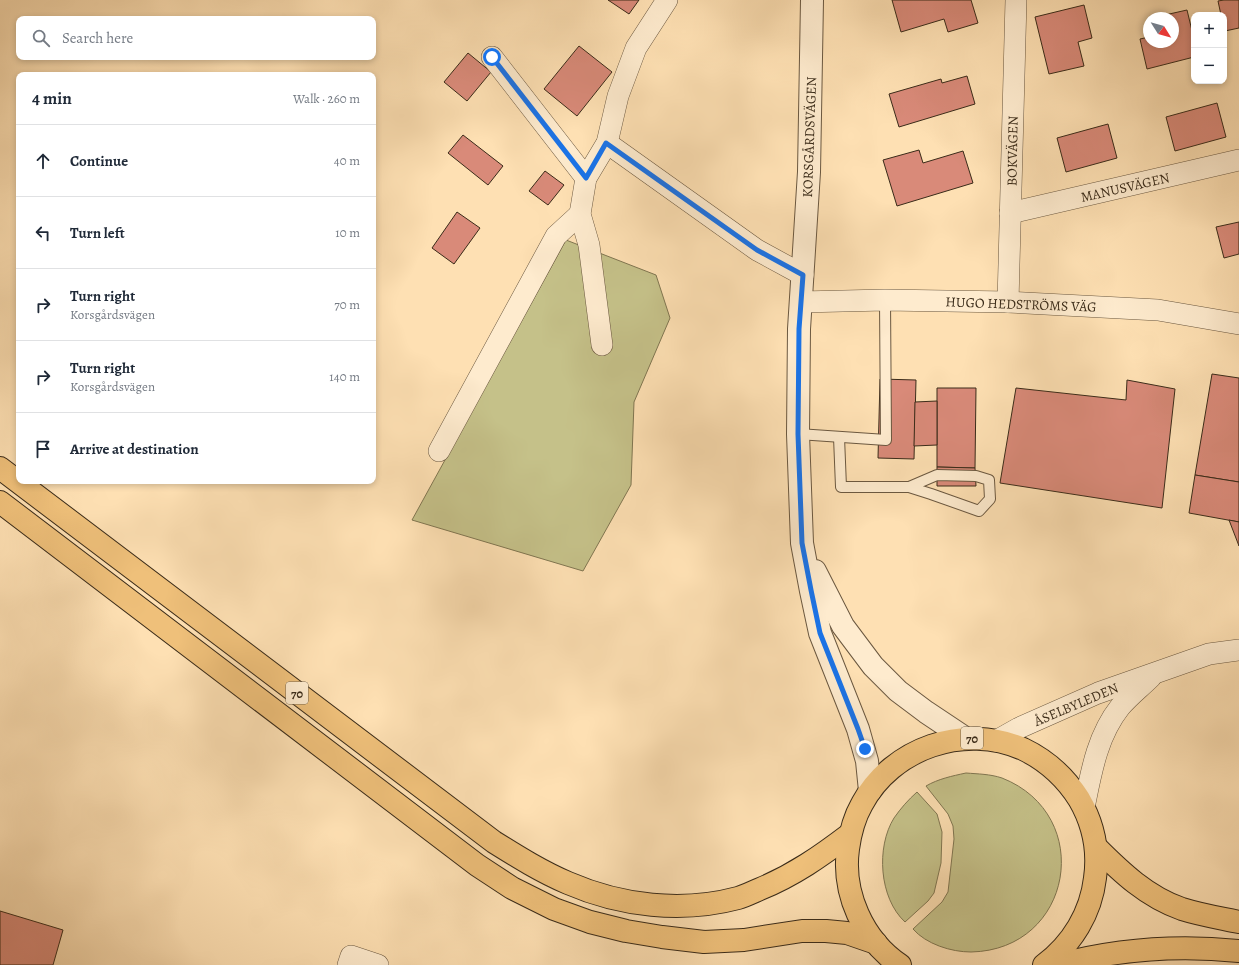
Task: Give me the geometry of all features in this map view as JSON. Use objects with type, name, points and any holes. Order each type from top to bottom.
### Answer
[{"type":"highway","name":"70","points":[[0,468],[16,480]]},
{"type":"highway","name":"70","points":[[21,484],[494,842],[528,863],[569,883],[606,897],[650,905],[702,905],[739,898],[780,881],[815,860],[850,834]]},
{"type":"highway","name":"70","points":[[0,502],[477,865],[519,891],[554,909],[590,922],[626,931],[704,942],[744,940],[802,930],[847,933],[876,943]]},
{"type":"highway","name":"70","points":[[900,965],[891,959],[876,943],[862,924],[853,903],[848,880],[847,865],[850,834],[861,805],[870,791],[891,768],[911,754],[928,746],[965,738],[981,738],[1014,746],[1032,753],[1048,764],[1074,791],[1084,808],[1091,827],[1096,847],[1097,868],[1088,908],[1079,927],[1067,944],[1044,965]]},
{"type":"highway","points":[[1096,847],[1120,871],[1140,887],[1161,899],[1181,909],[1205,916],[1239,922]]},
{"type":"highway","points":[[1058,965],[1129,951],[1168,948],[1202,948],[1239,951]]},
{"type":"street","points":[[602,345],[589,245],[580,214],[586,178],[606,143],[618,96],[636,48],[667,0]]},
{"type":"street","name":"KORSGÅRDSVÄGEN","points":[[812,0],[809,172],[799,329],[798,434],[802,543],[820,633],[865,749],[870,791]]},
{"type":"street","name":"BOKVÄGEN","points":[[1008,302],[1016,0]]},
{"type":"street","points":[[492,57],[586,178]]},
{"type":"street","points":[[606,143],[757,250],[803,275]]},
{"type":"street","name":"MANUSVÄGEN","points":[[1010,213],[1239,160]]},
{"type":"street","points":[[440,451],[556,236],[580,214]]},
{"type":"street","name":"HUGO HEDSTRÖMS VÄG","points":[[801,302],[885,300],[1008,302],[1158,310],[1239,324]]},
{"type":"street","name":"KORSGÅRDSVÄGEN","points":[[802,543],[843,626],[873,666],[898,691],[965,738]]},
{"type":"street","name":"ÅSELBYLEDEN","points":[[996,741],[1019,728],[1098,693],[1209,654],[1239,650]]},
{"type":"street","name":"ÅSELBYLEDEN","points":[[1084,808],[1094,760],[1105,731],[1120,707],[1157,672]]},
{"type":"street","points":[[350,960],[378,965]]},
{"type":"lane","points":[[798,434],[886,440],[885,300]]},
{"type":"lane","points":[[839,437],[841,487],[909,487],[979,511],[990,499],[989,480],[976,476],[937,475],[909,487]]},
{"type":"shaded area","points":[[566,240],[656,275],[670,318],[634,402],[631,485],[583,571],[412,520]]},
{"type":"shaded area","points":[[966,773],[1002,778],[1032,796],[1051,821],[1060,849],[1060,878],[1050,906],[1032,929],[1005,945],[971,952],[955,951],[939,946],[925,939],[913,929],[942,902],[948,892],[954,839],[953,826],[948,814],[926,786],[940,780]]},
{"type":"shaded area","points":[[917,792],[937,814],[942,832],[941,863],[934,893],[928,901],[905,922],[896,912],[885,886],[883,872],[884,843],[894,818]]},
{"type":"building","points":[[608,0],[639,0],[629,14]]},
{"type":"building","points":[[892,0],[971,0],[978,23],[948,32],[944,19],[901,32]]},
{"type":"building","points":[[1239,0],[1239,28],[1227,31],[1227,12],[1220,12],[1218,1]]},
{"type":"building","points":[[1084,5],[1092,38],[1078,42],[1084,66],[1049,74],[1035,17]]},
{"type":"building","points":[[1187,10],[1191,27],[1191,58],[1147,69],[1140,39],[1143,38],[1143,48],[1179,48],[1178,12]]},
{"type":"building","points":[[579,46],[612,72],[577,116],[544,89]]},
{"type":"building","points":[[468,53],[491,72],[467,101],[444,82]]},
{"type":"building","points":[[967,76],[975,104],[899,127],[889,94],[941,79],[942,83]]},
{"type":"building","points":[[1217,103],[1226,137],[1175,151],[1166,117]]},
{"type":"building","points":[[1108,124],[1117,158],[1066,172],[1057,138]]},
{"type":"building","points":[[463,135],[503,166],[488,185],[448,153]]},
{"type":"building","points":[[919,150],[923,163],[963,151],[973,183],[897,206],[883,160]]},
{"type":"building","points":[[545,171],[564,185],[548,205],[529,191]]},
{"type":"building","points":[[457,212],[480,228],[454,264],[432,248]]},
{"type":"building","points":[[1239,222],[1239,254],[1224,258],[1216,227]]},
{"type":"building","points":[[1212,374],[1239,378],[1239,482],[1195,475]]},
{"type":"building","points":[[880,379],[916,380],[914,459],[878,458]]},
{"type":"building","points":[[1127,380],[1175,389],[1162,508],[1000,483],[1016,388],[1126,400]]},
{"type":"building","points":[[937,388],[976,388],[975,468],[937,467]]},
{"type":"building","points":[[937,401],[937,445],[914,446],[915,402]]},
{"type":"building","points":[[937,467],[975,468],[976,486],[937,486]]},
{"type":"building","points":[[1195,475],[1239,482],[1239,522],[1189,513]]},
{"type":"building","points":[[1229,520],[1239,522],[1239,546]]},
{"type":"building","points":[[0,911],[63,930],[53,965],[0,965]]},
{"type":"route","points":[[492,57],[586,178],[606,143],[757,250],[803,275],[799,329],[798,434],[802,543],[820,633],[865,749]]}]
